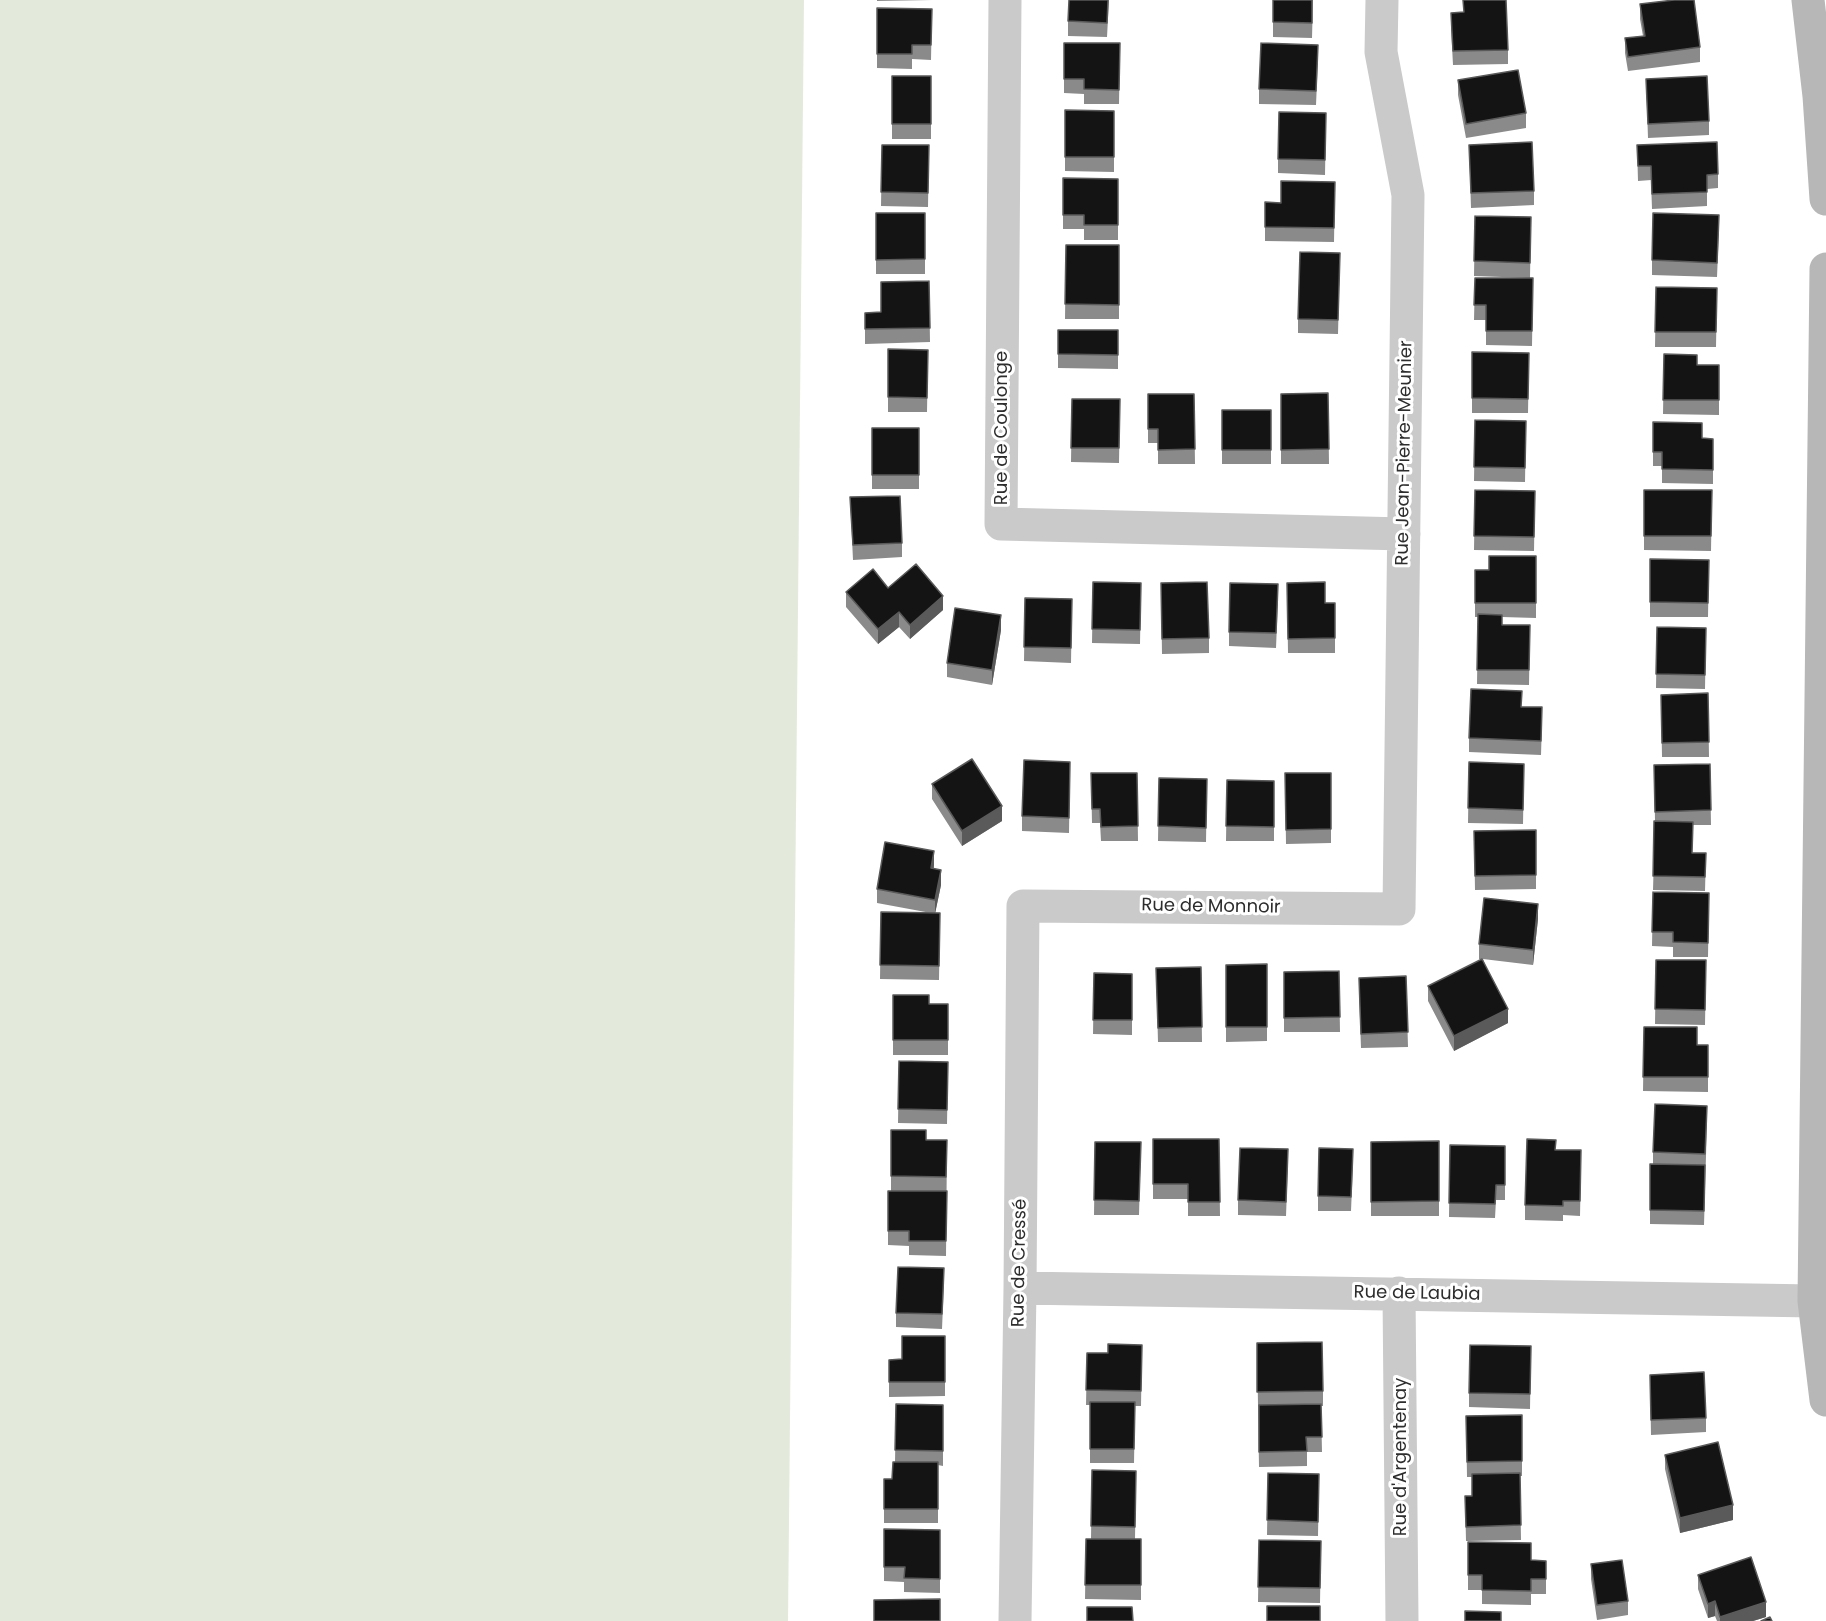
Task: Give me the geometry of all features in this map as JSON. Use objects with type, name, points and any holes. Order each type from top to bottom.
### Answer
[{"type":"street","name":"Rue de Coulonge","points":[[1005,0],[1001,524],[1404,534]]},
{"type":"street","name":"Rue Jean-Pierre-Meunier","points":[[1382,0],[1381,52],[1408,195],[1399,909]]},
{"type":"street","points":[[1808,0],[1819,96],[1826,199]]},
{"type":"street","points":[[1826,269],[1814,1301],[1826,1400]]},
{"type":"street","name":"Rue de Monnoir","points":[[1023,906],[1399,909]]},
{"type":"street","name":"Rue de Cressé","points":[[1015,1621],[1023,906]]},
{"type":"street","name":"Rue de Laubia","points":[[1020,1288],[1814,1301]]},
{"type":"street","name":"Rue d'Argentenay","points":[[1399,1293],[1402,1621]]},
{"type":"green space","points":[[0,0],[804,0],[788,1621],[0,1621]]},
{"type":"building","points":[[1069,0],[1108,0],[1107,23],[1068,21]]},
{"type":"building","points":[[1273,0],[1312,0],[1312,23],[1273,22]]},
{"type":"building","points":[[1463,0],[1506,0],[1508,50],[1453,51],[1451,13],[1464,12]]},
{"type":"building","points":[[1694,0],[1700,47],[1628,57],[1625,38],[1645,36],[1640,4]]},
{"type":"building","points":[[877,8],[932,9],[931,45],[912,45],[912,54],[877,54]]},
{"type":"building","points":[[1064,43],[1120,43],[1119,90],[1084,89],[1084,79],[1064,79]]},
{"type":"building","points":[[1261,43],[1318,45],[1316,91],[1259,89]]},
{"type":"building","points":[[1518,70],[1526,113],[1466,124],[1458,80]]},
{"type":"building","points":[[892,76],[931,76],[931,124],[892,124]]},
{"type":"building","points":[[1707,76],[1709,121],[1648,124],[1646,79]]},
{"type":"building","points":[[1065,110],[1114,111],[1114,157],[1065,157]]},
{"type":"building","points":[[1279,112],[1326,113],[1325,160],[1278,159]]},
{"type":"building","points":[[1532,142],[1534,191],[1471,193],[1469,145]]},
{"type":"building","points":[[1717,142],[1718,174],[1707,175],[1707,192],[1652,194],[1651,166],[1638,166],[1637,145]]},
{"type":"building","points":[[882,145],[929,145],[928,193],[881,192]]},
{"type":"building","points":[[1063,178],[1118,179],[1118,225],[1084,225],[1084,215],[1063,215]]},
{"type":"building","points":[[1281,181],[1335,182],[1334,228],[1265,227],[1265,202],[1281,203]]},
{"type":"building","points":[[876,213],[925,213],[925,259],[876,260]]},
{"type":"building","points":[[1653,213],[1719,215],[1717,263],[1652,260]]},
{"type":"building","points":[[1475,216],[1531,217],[1530,263],[1474,261]]},
{"type":"building","points":[[1066,245],[1119,245],[1119,305],[1065,304]]},
{"type":"building","points":[[1300,252],[1340,253],[1338,320],[1298,319]]},
{"type":"building","points":[[1475,278],[1533,278],[1532,331],[1486,331],[1486,305],[1474,305]]},
{"type":"building","points":[[929,281],[930,328],[865,329],[865,313],[881,312],[881,282]]},
{"type":"building","points":[[1656,287],[1717,288],[1716,332],[1655,332]]},
{"type":"building","points":[[1058,330],[1118,330],[1118,355],[1058,354]]},
{"type":"building","points":[[888,349],[928,350],[927,398],[888,397]]},
{"type":"building","points":[[1472,352],[1529,353],[1528,399],[1472,398]]},
{"type":"building","points":[[1664,354],[1697,355],[1697,365],[1719,365],[1719,400],[1663,400]]},
{"type":"building","points":[[1328,393],[1329,449],[1281,450],[1281,394]]},
{"type":"building","points":[[1148,394],[1194,394],[1195,449],[1158,450],[1158,429],[1148,429]]},
{"type":"building","points":[[1072,399],[1120,399],[1119,448],[1071,448]]},
{"type":"building","points":[[1222,410],[1271,410],[1271,450],[1222,450]]},
{"type":"building","points":[[1475,420],[1526,421],[1525,468],[1474,467]]},
{"type":"building","points":[[1653,422],[1702,423],[1702,438],[1713,439],[1713,470],[1662,469],[1662,452],[1653,452]]},
{"type":"building","points":[[872,428],[919,428],[919,475],[872,475]]},
{"type":"building","points":[[1475,490],[1535,491],[1534,537],[1474,536]]},
{"type":"building","points":[[1644,490],[1712,490],[1711,536],[1644,536]]},
{"type":"building","points":[[900,496],[902,543],[853,545],[850,497]]},
{"type":"building","points":[[1489,556],[1536,556],[1536,603],[1475,603],[1475,570],[1489,570]]},
{"type":"building","points":[[1650,559],[1709,560],[1708,603],[1650,602]]},
{"type":"building","points":[[916,564],[943,596],[910,625],[899,612],[878,629],[846,592],[873,569],[888,588]]},
{"type":"building","points":[[1093,582],[1141,583],[1140,630],[1092,629]]},
{"type":"building","points":[[1207,582],[1209,638],[1162,639],[1161,583]]},
{"type":"building","points":[[1325,582],[1325,603],[1335,603],[1335,638],[1288,639],[1287,583]]},
{"type":"building","points":[[1230,583],[1278,584],[1276,633],[1229,632]]},
{"type":"building","points":[[1025,598],[1072,599],[1071,648],[1024,647]]},
{"type":"building","points":[[955,608],[1001,615],[992,670],[947,663]]},
{"type":"building","points":[[1478,614],[1502,615],[1502,625],[1530,625],[1529,670],[1477,670]]},
{"type":"building","points":[[1657,627],[1706,628],[1705,675],[1656,674]]},
{"type":"building","points":[[1471,689],[1522,691],[1521,707],[1542,707],[1541,741],[1469,738]]},
{"type":"building","points":[[1708,693],[1709,742],[1662,743],[1661,695]]},
{"type":"building","points":[[972,759],[1002,806],[962,831],[932,784]]},
{"type":"building","points":[[1024,760],[1070,762],[1069,818],[1022,816]]},
{"type":"building","points":[[1469,762],[1524,764],[1523,810],[1468,808]]},
{"type":"building","points":[[1710,764],[1711,810],[1655,812],[1654,765]]},
{"type":"building","points":[[1091,773],[1137,773],[1138,826],[1101,827],[1100,809],[1092,809]]},
{"type":"building","points":[[1285,773],[1331,773],[1331,829],[1286,830]]},
{"type":"building","points":[[1159,778],[1207,779],[1206,828],[1158,826]]},
{"type":"building","points":[[1227,780],[1274,781],[1274,827],[1226,826]]},
{"type":"building","points":[[1654,821],[1693,822],[1692,853],[1706,853],[1705,877],[1653,876]]},
{"type":"building","points":[[1536,830],[1536,875],[1475,876],[1474,831]]},
{"type":"building","points":[[885,842],[934,851],[931,868],[941,870],[935,900],[877,889]]},
{"type":"building","points":[[1653,892],[1709,893],[1708,943],[1673,942],[1673,932],[1652,932]]},
{"type":"building","points":[[1484,898],[1538,904],[1533,950],[1479,944]]},
{"type":"building","points":[[881,912],[940,913],[939,966],[880,965]]},
{"type":"building","points":[[1482,959],[1508,1009],[1454,1036],[1428,986]]},
{"type":"building","points":[[1656,960],[1706,960],[1705,1010],[1655,1009]]},
{"type":"building","points":[[1267,964],[1267,1027],[1226,1027],[1226,965]]},
{"type":"building","points":[[1201,967],[1202,1027],[1158,1028],[1156,968]]},
{"type":"building","points":[[1339,971],[1340,1017],[1284,1018],[1284,972]]},
{"type":"building","points":[[1094,973],[1132,974],[1132,1020],[1093,1020]]},
{"type":"building","points":[[1406,976],[1408,1032],[1361,1034],[1359,978]]},
{"type":"building","points":[[893,995],[929,995],[929,1004],[948,1004],[948,1040],[893,1040]]},
{"type":"building","points":[[1644,1027],[1697,1027],[1697,1045],[1708,1045],[1708,1077],[1643,1077]]},
{"type":"building","points":[[899,1061],[948,1062],[947,1110],[898,1109]]},
{"type":"building","points":[[1655,1104],[1707,1106],[1705,1154],[1653,1152]]},
{"type":"building","points":[[891,1130],[926,1130],[926,1140],[947,1140],[946,1177],[891,1176]]},
{"type":"building","points":[[1153,1139],[1219,1139],[1220,1202],[1188,1202],[1188,1184],[1153,1184]]},
{"type":"building","points":[[1527,1139],[1556,1140],[1555,1150],[1581,1150],[1580,1201],[1563,1201],[1563,1206],[1525,1205]]},
{"type":"building","points":[[1439,1141],[1439,1201],[1371,1202],[1371,1142]]},
{"type":"building","points":[[1095,1142],[1141,1142],[1139,1201],[1094,1200]]},
{"type":"building","points":[[1450,1145],[1505,1146],[1505,1185],[1496,1185],[1495,1204],[1449,1203]]},
{"type":"building","points":[[1240,1148],[1288,1149],[1286,1202],[1238,1200]]},
{"type":"building","points":[[1319,1148],[1353,1149],[1351,1197],[1318,1196]]},
{"type":"building","points":[[1650,1164],[1705,1165],[1704,1211],[1650,1210]]},
{"type":"building","points":[[888,1191],[947,1191],[946,1241],[909,1241],[909,1231],[888,1231]]},
{"type":"building","points":[[898,1267],[944,1268],[942,1314],[896,1313]]},
{"type":"building","points":[[902,1336],[945,1336],[945,1382],[889,1382],[889,1360],[902,1359]]},
{"type":"building","points":[[1322,1342],[1323,1391],[1257,1392],[1257,1343]]},
{"type":"building","points":[[1108,1344],[1142,1345],[1141,1391],[1086,1390],[1087,1353],[1108,1353]]},
{"type":"building","points":[[1470,1345],[1531,1346],[1530,1394],[1469,1393]]},
{"type":"building","points":[[1704,1372],[1706,1418],[1651,1420],[1650,1375]]},
{"type":"building","points":[[1090,1402],[1135,1402],[1134,1449],[1090,1449]]},
{"type":"building","points":[[896,1404],[943,1405],[943,1451],[895,1450]]},
{"type":"building","points":[[1321,1404],[1322,1437],[1306,1437],[1307,1451],[1259,1452],[1259,1405]]},
{"type":"building","points":[[1522,1415],[1522,1461],[1467,1462],[1466,1416]]},
{"type":"building","points":[[1718,1442],[1733,1505],[1680,1518],[1665,1455]]},
{"type":"building","points":[[893,1462],[938,1462],[938,1509],[884,1509],[884,1479],[892,1479]]},
{"type":"building","points":[[1092,1470],[1136,1471],[1135,1527],[1091,1526]]},
{"type":"building","points":[[1268,1473],[1319,1474],[1318,1522],[1267,1520]]},
{"type":"building","points":[[1520,1473],[1521,1525],[1466,1527],[1465,1496],[1472,1496],[1472,1474]]},
{"type":"building","points":[[884,1529],[940,1530],[940,1579],[904,1578],[905,1567],[884,1567]]},
{"type":"building","points":[[1086,1539],[1141,1539],[1141,1585],[1085,1585]]},
{"type":"building","points":[[1259,1540],[1321,1541],[1320,1588],[1258,1587]]},
{"type":"building","points":[[1468,1542],[1531,1543],[1531,1560],[1546,1561],[1546,1579],[1531,1579],[1531,1591],[1482,1590],[1482,1575],[1468,1575]]},
{"type":"building","points":[[1751,1557],[1766,1602],[1720,1617],[1715,1601],[1708,1604],[1698,1575]]},
{"type":"building","points":[[1622,1560],[1628,1601],[1597,1605],[1591,1564]]},
{"type":"building","points":[[940,1599],[940,1621],[874,1621],[874,1600]]},
{"type":"building","points":[[1267,1606],[1320,1606],[1320,1621],[1267,1621]]},
{"type":"building","points":[[1087,1607],[1132,1607],[1133,1621],[1087,1621]]},
{"type":"building","points":[[1465,1611],[1501,1612],[1501,1621],[1465,1621]]}]
